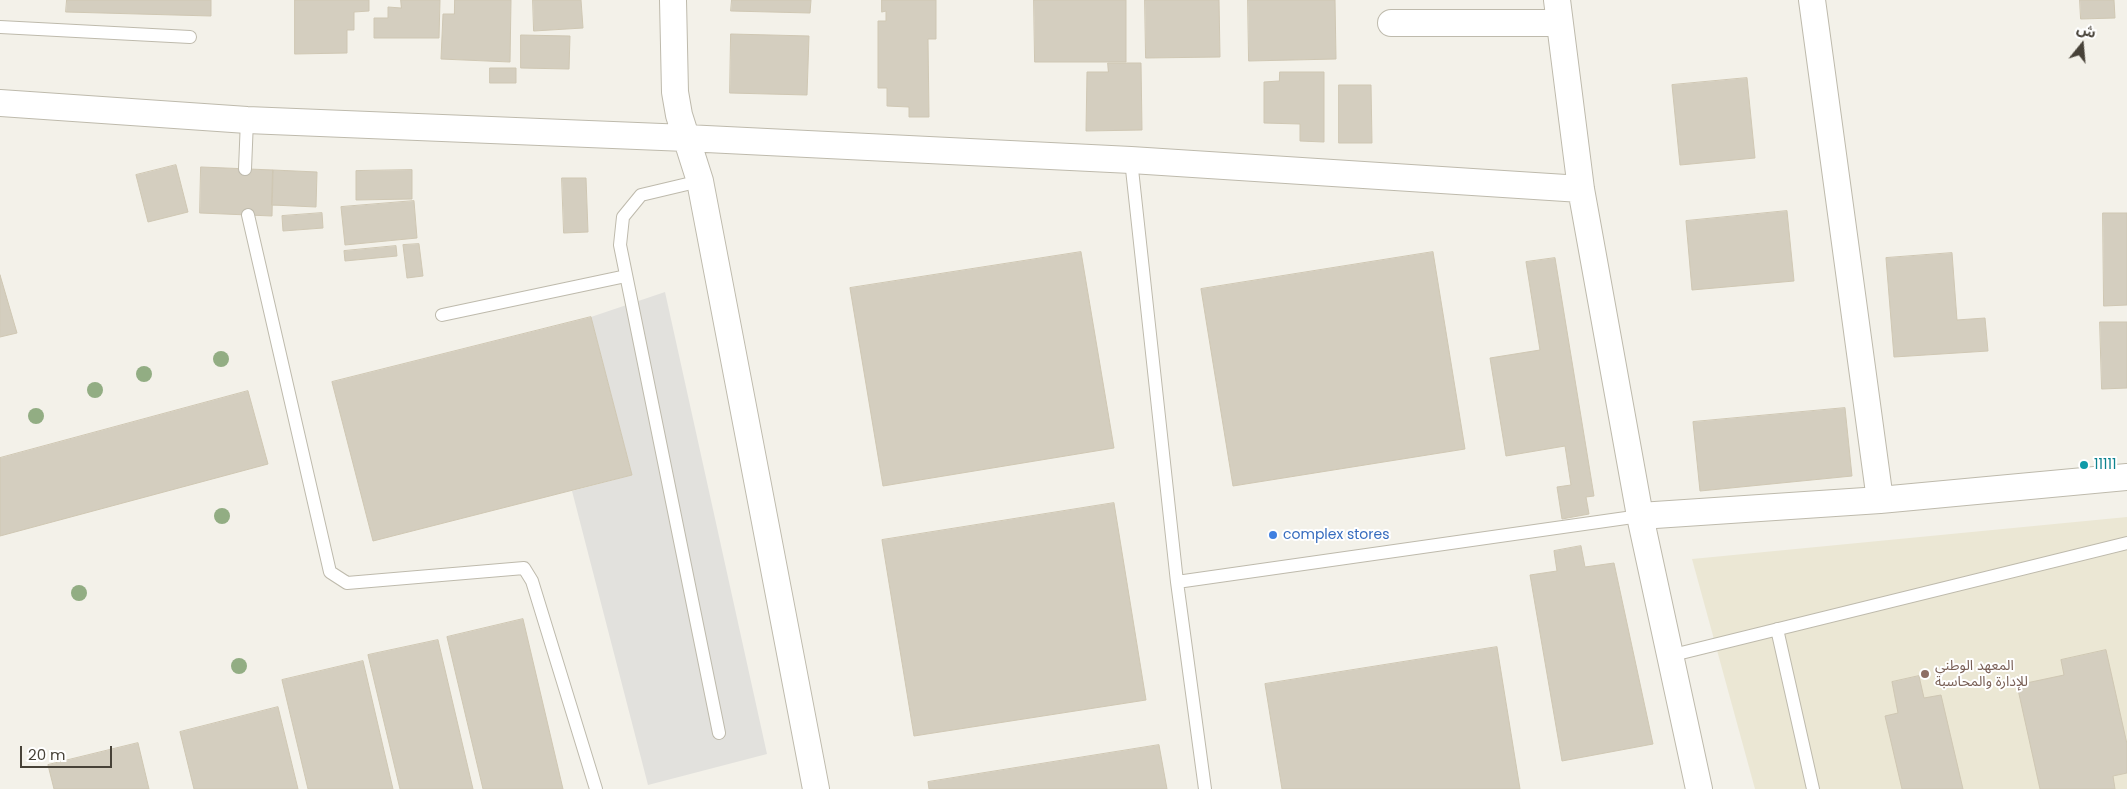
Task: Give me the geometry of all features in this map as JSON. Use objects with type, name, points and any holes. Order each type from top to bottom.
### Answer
[{"type":"street","points":[[673,0],[675,92],[686,138],[700,181],[816,789]]},
{"type":"street","points":[[1812,0],[1880,500]]},
{"type":"street","points":[[1391,23],[1558,11],[1581,189],[1640,516],[1699,789]]},
{"type":"street","points":[[0,103],[247,120],[686,138],[1131,160],[1581,189]]},
{"type":"street","points":[[1640,516],[1880,500],[2127,477]]},
{"type":"lane","points":[[0,27],[190,37]]},
{"type":"lane","points":[[245,169],[247,120]]},
{"type":"lane","points":[[1131,160],[1177,582],[1205,789]]},
{"type":"lane","points":[[700,181],[641,195],[623,218],[620,245],[719,732]]},
{"type":"lane","points":[[248,215],[330,572],[348,583],[524,568],[532,581],[596,789]]},
{"type":"lane","points":[[442,315],[626,276]]},
{"type":"lane","points":[[1177,582],[1640,516]]},
{"type":"lane","points":[[1669,656],[2127,542]]},
{"type":"lane","points":[[1777,629],[1813,789]]},
{"type":"shaded area","points":[[665,292],[767,754],[648,785],[572,491],[632,475],[591,317]]},
{"type":"shaded area","name":"المعهد الوطني للإدارة والمحاسبة","points":[[2127,517],[2127,789],[1755,789],[1692,559]]},
{"type":"building","points":[[67,0],[211,0],[211,16],[66,12]]},
{"type":"building","points":[[295,0],[369,0],[369,11],[354,12],[354,30],[347,30],[347,53],[295,54]]},
{"type":"building","points":[[401,0],[440,0],[439,38],[374,38],[374,18],[388,18],[388,7],[401,8]]},
{"type":"building","points":[[455,0],[511,0],[510,62],[441,59],[443,14],[454,14]]},
{"type":"building","points":[[533,0],[581,0],[583,28],[534,31]]},
{"type":"building","points":[[732,0],[811,0],[810,13],[731,11]]},
{"type":"building","points":[[882,0],[936,0],[936,39],[928,39],[929,117],[909,117],[909,107],[887,106],[887,88],[878,88],[878,21],[886,21],[886,11],[882,12]]},
{"type":"building","points":[[1034,0],[1126,0],[1126,62],[1035,62]]},
{"type":"building","points":[[1145,0],[1219,0],[1220,57],[1146,58]]},
{"type":"building","points":[[1248,0],[1335,0],[1336,59],[1249,61]]},
{"type":"building","points":[[2080,0],[2114,0],[2115,18],[2081,19]]},
{"type":"building","points":[[731,34],[809,36],[807,95],[730,93]]},
{"type":"building","points":[[521,35],[570,36],[569,69],[521,68]]},
{"type":"building","points":[[1108,63],[1141,63],[1142,130],[1086,131],[1087,72],[1108,72]]},
{"type":"building","points":[[490,68],[516,68],[516,83],[490,83]]},
{"type":"building","points":[[1280,72],[1324,72],[1324,142],[1300,141],[1300,124],[1264,123],[1264,82],[1279,81]]},
{"type":"building","points":[[1747,78],[1755,158],[1680,165],[1672,85]]},
{"type":"building","points":[[1339,85],[1371,85],[1372,143],[1339,143]]},
{"type":"building","points":[[176,165],[188,212],[148,222],[136,175]]},
{"type":"building","points":[[201,167],[273,170],[272,216],[200,213]]},
{"type":"building","points":[[273,170],[317,172],[316,207],[272,205]]},
{"type":"building","points":[[412,170],[412,199],[356,200],[356,171]]},
{"type":"building","points":[[562,178],[586,178],[588,232],[564,233]]},
{"type":"building","points":[[414,201],[417,238],[345,245],[341,207]]},
{"type":"building","points":[[1787,211],[1794,281],[1692,290],[1686,221]]},
{"type":"building","points":[[322,213],[323,228],[283,231],[282,216]]},
{"type":"building","points":[[2103,213],[2127,213],[2127,305],[2104,306]]},
{"type":"building","points":[[419,244],[423,276],[407,278],[403,245]]},
{"type":"building","points":[[396,246],[397,256],[345,261],[344,251]]},
{"type":"building","points":[[1081,252],[1114,448],[883,486],[850,288]]},
{"type":"building","points":[[1433,252],[1465,449],[1233,486],[1201,289]]},
{"type":"building","points":[[1952,253],[1957,320],[1985,318],[1988,351],[1894,357],[1886,258]]},
{"type":"building","points":[[1555,258],[1594,496],[1586,497],[1589,514],[1562,519],[1557,487],[1571,485],[1565,446],[1506,456],[1490,358],[1540,350],[1526,262]]},
{"type":"building","points":[[0,275],[17,333],[0,337]]},
{"type":"building","points":[[591,317],[632,475],[373,541],[332,382]]},
{"type":"building","points":[[2100,322],[2127,322],[2127,388],[2102,389]]},
{"type":"building","points":[[248,391],[268,464],[0,536],[0,458]]},
{"type":"building","points":[[1845,408],[1852,476],[1700,491],[1693,422]]},
{"type":"building","points":[[1114,503],[1146,700],[914,736],[882,540]]},
{"type":"building","points":[[1581,546],[1585,567],[1614,563],[1653,744],[1562,761],[1530,575],[1557,571],[1554,551]]},
{"type":"building","points":[[523,619],[563,789],[483,789],[447,637]]},
{"type":"building","points":[[438,640],[473,789],[400,789],[368,655]]},
{"type":"building","points":[[1497,647],[1520,789],[1282,789],[1265,684]]},
{"type":"building","points":[[2106,650],[2127,744],[2127,773],[2113,776],[2115,789],[2040,789],[2017,685],[2064,675],[2061,660]]},
{"type":"building","points":[[363,661],[393,789],[308,789],[282,680]]},
{"type":"building","points":[[1919,676],[1924,698],[1941,695],[1963,789],[1902,789],[1885,716],[1898,713],[1892,682]]},
{"type":"building","points":[[278,707],[298,789],[194,789],[180,732]]},
{"type":"building","points":[[138,743],[149,789],[54,789],[48,765]]},
{"type":"building","points":[[1159,745],[1167,789],[929,789],[928,782]]},
{"type":"place","name":"11111","points":[[2084,465]]},
{"type":"place","name":"complex stores","points":[[1273,535]]},
{"type":"place","name":"المعهد الوطني للإدارة والمحاسبة","points":[[1925,674]]}]
